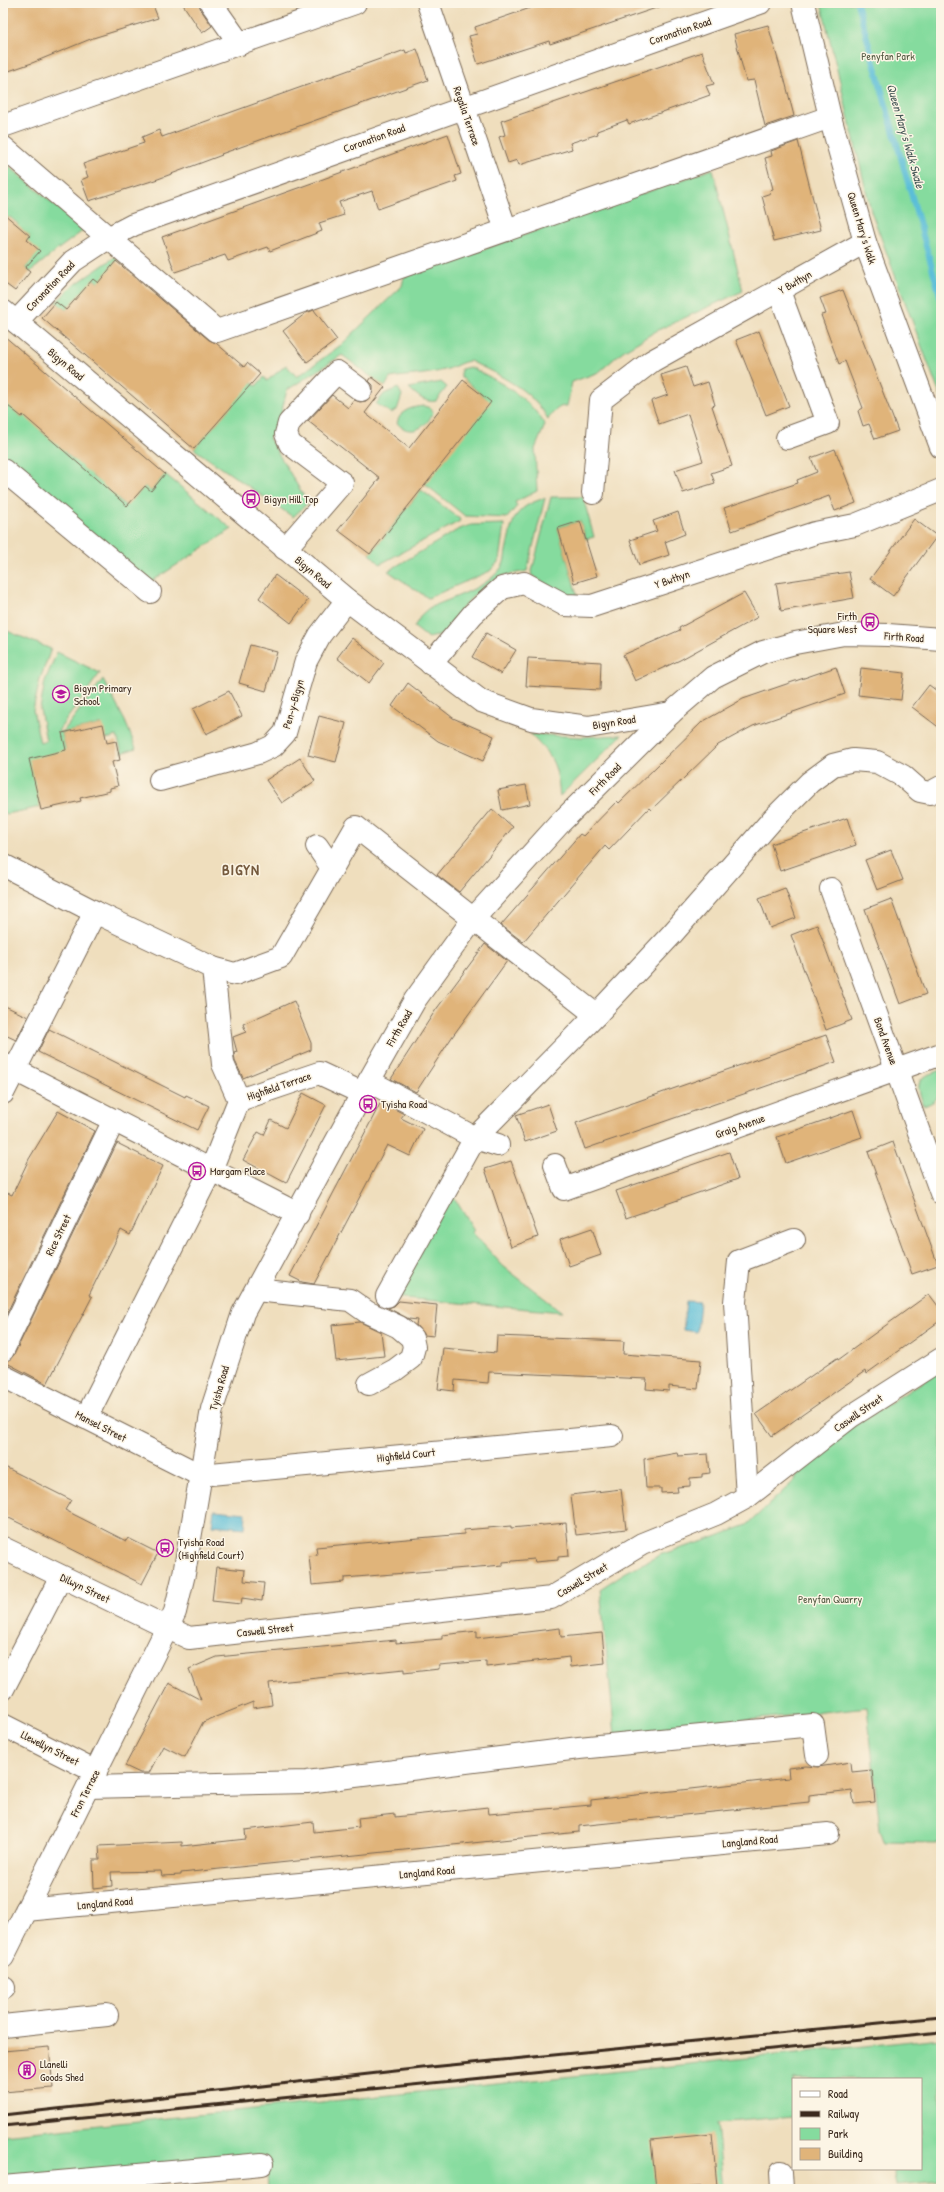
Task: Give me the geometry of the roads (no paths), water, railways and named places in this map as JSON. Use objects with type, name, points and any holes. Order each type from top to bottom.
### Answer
[{"type":"street","points":[[211,3],[240,44]]},
{"type":"street","points":[[3,126],[355,3]]},
{"type":"street","name":"Regalia Terrace","points":[[428,3],[506,230]]},
{"type":"street","name":"Coronation Road","points":[[9,316],[73,261],[108,238],[133,225],[463,106],[760,3]]},
{"type":"street","name":"Queen Mary's Walk","points":[[803,3],[830,117],[865,242],[941,447]]},
{"type":"street","points":[[3,147],[217,331],[830,117]]},
{"type":"street","name":"Y Bwthyn","points":[[593,493],[601,400],[652,360],[865,242]]},
{"type":"street","points":[[779,291],[828,423],[787,438]]},
{"type":"street","name":"Bigyn Road","points":[[9,316],[347,600],[481,701],[531,719],[588,727],[671,713]]},
{"type":"street","points":[[285,549],[342,483],[290,444],[286,434],[289,423],[337,372],[361,390]]},
{"type":"street","points":[[3,470],[150,592]]},
{"type":"street","name":"Y Bwthyn","points":[[431,664],[473,614],[502,588],[524,583],[566,605],[592,606],[815,533],[855,525],[941,490]]},
{"type":"street","name":"Pen-y-Bigyn","points":[[160,780],[258,753],[273,746],[285,733],[306,661],[320,635],[347,600]]},
{"type":"street","name":"Firth Road","points":[[365,1087],[415,1000],[474,918],[560,823],[671,713],[713,678],[763,652],[783,646],[844,634],[888,635],[941,639]]},
{"type":"street","points":[[387,1296],[474,1138],[596,1015],[672,934],[773,819],[810,782],[833,765],[853,760],[877,762],[903,776],[920,791],[930,793],[941,787]]},
{"type":"street","points":[[3,865],[95,912],[213,968],[235,974],[281,957],[356,827],[596,1015]]},
{"type":"street","points":[[317,846],[332,868]]},
{"type":"street","name":"Bond Avenue","points":[[831,889],[941,1193]]},
{"type":"street","points":[[3,1093],[9,1067],[95,912]]},
{"type":"street","points":[[86,1418],[211,1170],[239,1100],[223,1064],[213,968]]},
{"type":"street","name":"Graig Avenue","points":[[555,1165],[564,1189],[941,1054]]},
{"type":"street","points":[[9,1067],[298,1214]]},
{"type":"street","name":"Highfield Terrace","points":[[239,1100],[319,1073],[365,1087],[474,1138],[498,1145]]},
{"type":"street","name":"Tyisha Road","points":[[168,1629],[175,1612],[184,1574],[212,1409],[243,1313],[298,1214],[365,1087]]},
{"type":"street","name":"Rice Street","points":[[3,1350],[114,1120]]},
{"type":"street","points":[[747,1497],[735,1302],[739,1261],[794,1240]]},
{"type":"street","points":[[256,1290],[350,1300],[367,1312],[399,1327],[412,1338],[414,1347],[411,1358],[395,1370],[369,1384]]},
{"type":"street","name":"Caswell Street","points":[[168,1629],[189,1638],[551,1598],[642,1544],[716,1514],[747,1497],[850,1417],[941,1359]]},
{"type":"street","name":"Mansel Street","points":[[3,1376],[200,1475]]},
{"type":"street","name":"Highfield Court","points":[[200,1475],[612,1436]]},
{"type":"street","name":"Dilwyn Street","points":[[3,1548],[168,1629]]},
{"type":"street","points":[[3,1689],[61,1576]]},
{"type":"street","name":"Fron Terrace","points":[[3,1957],[168,1629]]},
{"type":"street","name":"Llewellyn Street","points":[[3,1725],[92,1779]]},
{"type":"street","points":[[92,1779],[307,1782],[579,1748],[813,1725],[818,1755]]},
{"type":"street","name":"Langland Road","points":[[26,1910],[828,1834]]},
{"type":"street","points":[[3,2026],[107,2016]]},
{"type":"street","points":[[3,2187],[130,2182],[262,2164]]},
{"type":"water","points":[[686,1301],[700,1302],[697,1332],[683,1330]]},
{"type":"water","points":[[214,1510],[246,1513],[245,1528],[212,1525]]},
{"type":"waterway","name":"Queen Mary's Walk Swale","points":[[857,3],[941,299]]},
{"type":"railway","points":[[3,2115],[431,2067],[941,2017]]},
{"type":"railway","points":[[3,2126],[941,2032]]},
{"type":"place","name":"Bigyn Hill Top","points":[[251,499]]},
{"type":"place","name":"Firth Square West","points":[[870,622]]},
{"type":"place","name":"Bigyn Primary School","points":[[61,694]]},
{"type":"place","name":"Tyisha Road","points":[[368,1104]]},
{"type":"place","name":"Margam Place","points":[[197,1171]]},
{"type":"place","name":"Tyisha Road (Highfield Court)","points":[[165,1548]]},
{"type":"place","name":"Llanelli Goods Shed","points":[[27,2070]]},
{"type":"district","name":"BIGYN","points":[[241,869]]},
{"type":"park label","name":"Penyfan Park","points":[[888,56]]},
{"type":"park label","name":"Penyfan Quarry","points":[[830,1599]]}]
